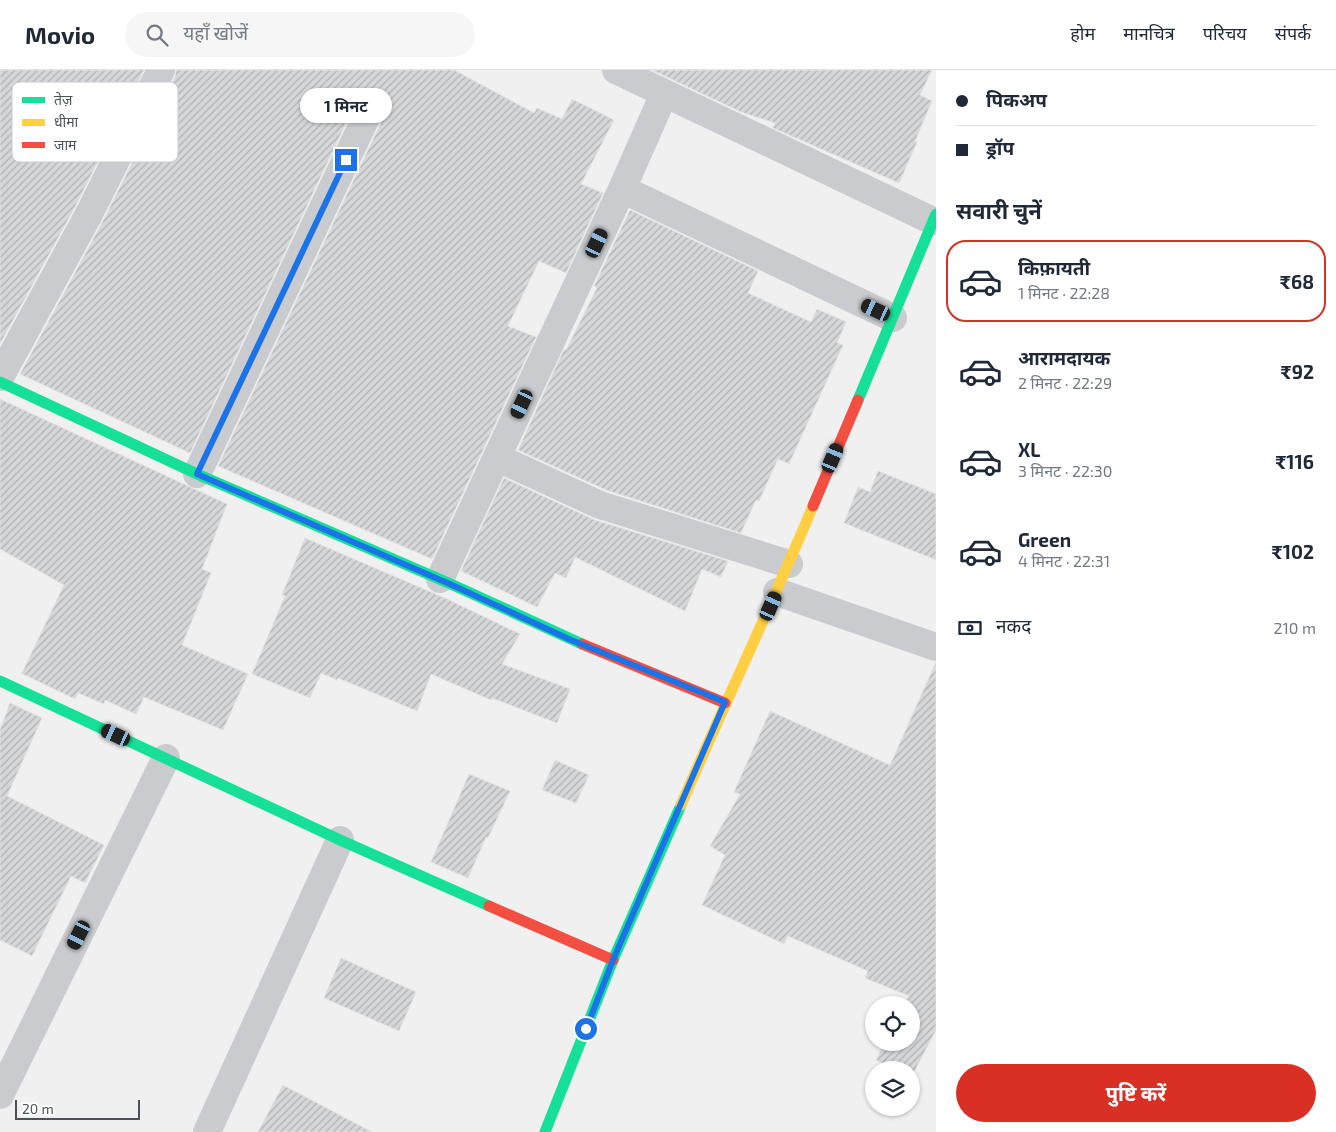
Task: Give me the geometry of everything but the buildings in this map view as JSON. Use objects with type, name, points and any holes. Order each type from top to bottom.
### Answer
[{"type":"street","points":[[155,82],[161,70]]},
{"type":"street","points":[[545,1132],[613,960],[725,702],[778,592],[935,217],[664,94],[616,70]]},
{"type":"street","points":[[440,579],[498,458],[664,94]]},
{"type":"street","points":[[197,474],[371,108]]},
{"type":"street","points":[[0,378],[115,162]]},
{"type":"street","points":[[622,189],[893,318]]},
{"type":"street","points":[[0,382],[197,474],[440,579],[571,640],[725,702]]},
{"type":"street","points":[[498,458],[600,505],[789,564]]},
{"type":"street","points":[[778,592],[936,647]]},
{"type":"street","points":[[0,681],[340,840],[613,960]]},
{"type":"street","points":[[0,1095],[166,758]]},
{"type":"street","points":[[207,1132],[340,840]]},
{"type":"traffic: fast","points":[[858,400],[936,214]]},
{"type":"traffic: fast","points":[[0,382],[197,474],[453,585],[582,644]]},
{"type":"traffic: fast","points":[[0,681],[340,840],[489,906]]},
{"type":"traffic: fast","points":[[545,1132],[613,960],[681,805]]},
{"type":"traffic: slow","points":[[681,805],[813,506]]},
{"type":"traffic: jam","points":[[813,506],[858,400]]},
{"type":"traffic: jam","points":[[582,644],[725,703]]},
{"type":"traffic: jam","points":[[489,906],[613,960]]},
{"type":"route","points":[[346,160],[197,474],[452,585],[571,640],[725,702],[613,960],[586,1029]]}]
